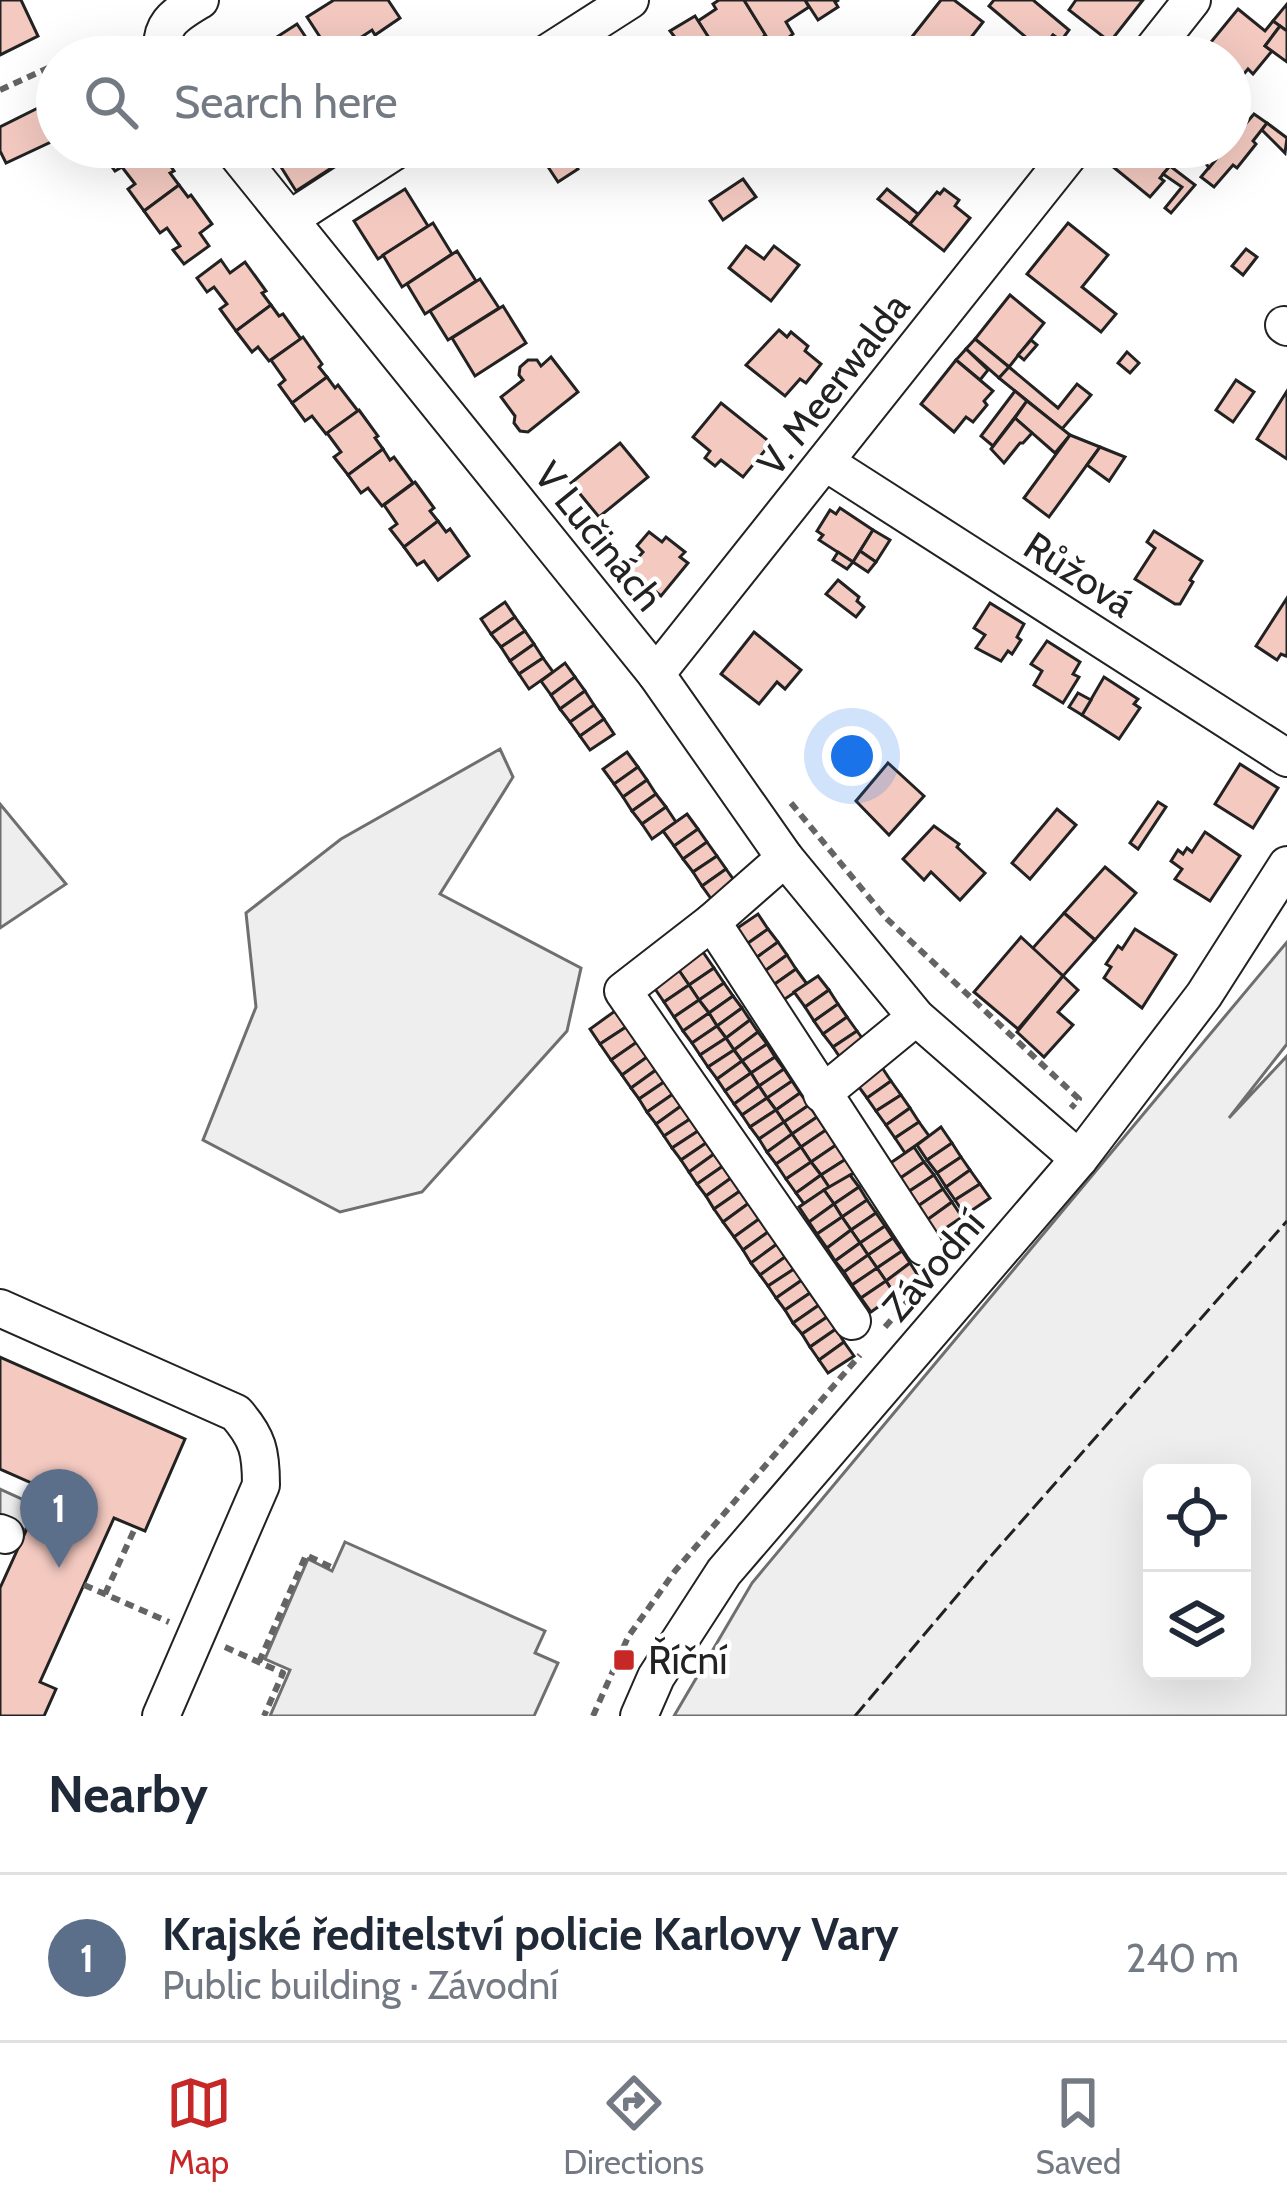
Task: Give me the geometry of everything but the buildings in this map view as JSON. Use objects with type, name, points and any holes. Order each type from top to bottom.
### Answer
[{"type":"street","points":[[166,36],[172,17],[200,0]]},
{"type":"street","points":[[574,36],[630,0]]},
{"type":"street","points":[[1164,36],[1192,0]]},
{"type":"street","name":"V Lučinách","points":[[248,168],[656,674],[785,858],[916,1017],[1079,1159]]},
{"type":"street","points":[[290,219],[369,168]]},
{"type":"street","name":"V. Meerwalda","points":[[656,674],[1058,168]]},
{"type":"street","name":"Růžová","points":[[825,462],[1287,758]]},
{"type":"street","points":[[785,858],[623,991],[853,1321]]},
{"type":"street","name":"Závodní","points":[[639,1716],[656,1677],[724,1572],[1079,1159],[1204,995],[1287,865]]},
{"type":"street","points":[[712,922],[924,1247]]},
{"type":"street","points":[[822,1094],[916,1017]]},
{"type":"street","points":[[0,1308],[236,1413],[254,1435],[261,1485],[160,1716]]},
{"type":"path","points":[[0,90],[36,74]]},
{"type":"path","points":[[105,1594],[135,1528]]},
{"type":"path","points":[[259,1662],[306,1555],[331,1567]]},
{"type":"shaded area","points":[[500,749],[513,777],[440,894],[581,968],[567,1031],[422,1192],[340,1212],[203,1140],[256,1007],[246,913],[341,839]]},
{"type":"shaded area","points":[[0,804],[66,884],[0,928]]},
{"type":"shaded area","points":[[1287,942],[1287,1044],[1229,1118],[1287,1056],[1287,1716],[674,1716],[752,1583]]},
{"type":"shaded area","points":[[0,1489],[37,1506],[26,1530],[0,1518]]},
{"type":"shaded area","points":[[345,1542],[545,1631],[535,1653],[558,1663],[534,1716],[270,1716],[290,1670],[265,1659],[308,1559],[332,1571]]},
{"type":"fence","points":[[855,1716],[1287,1221]]},
{"type":"place","name":"Krajské ředitelství policie Karlovy Vary","points":[[59,1568]]},
{"type":"place","name":"Říční","points":[[624,1660]]}]
